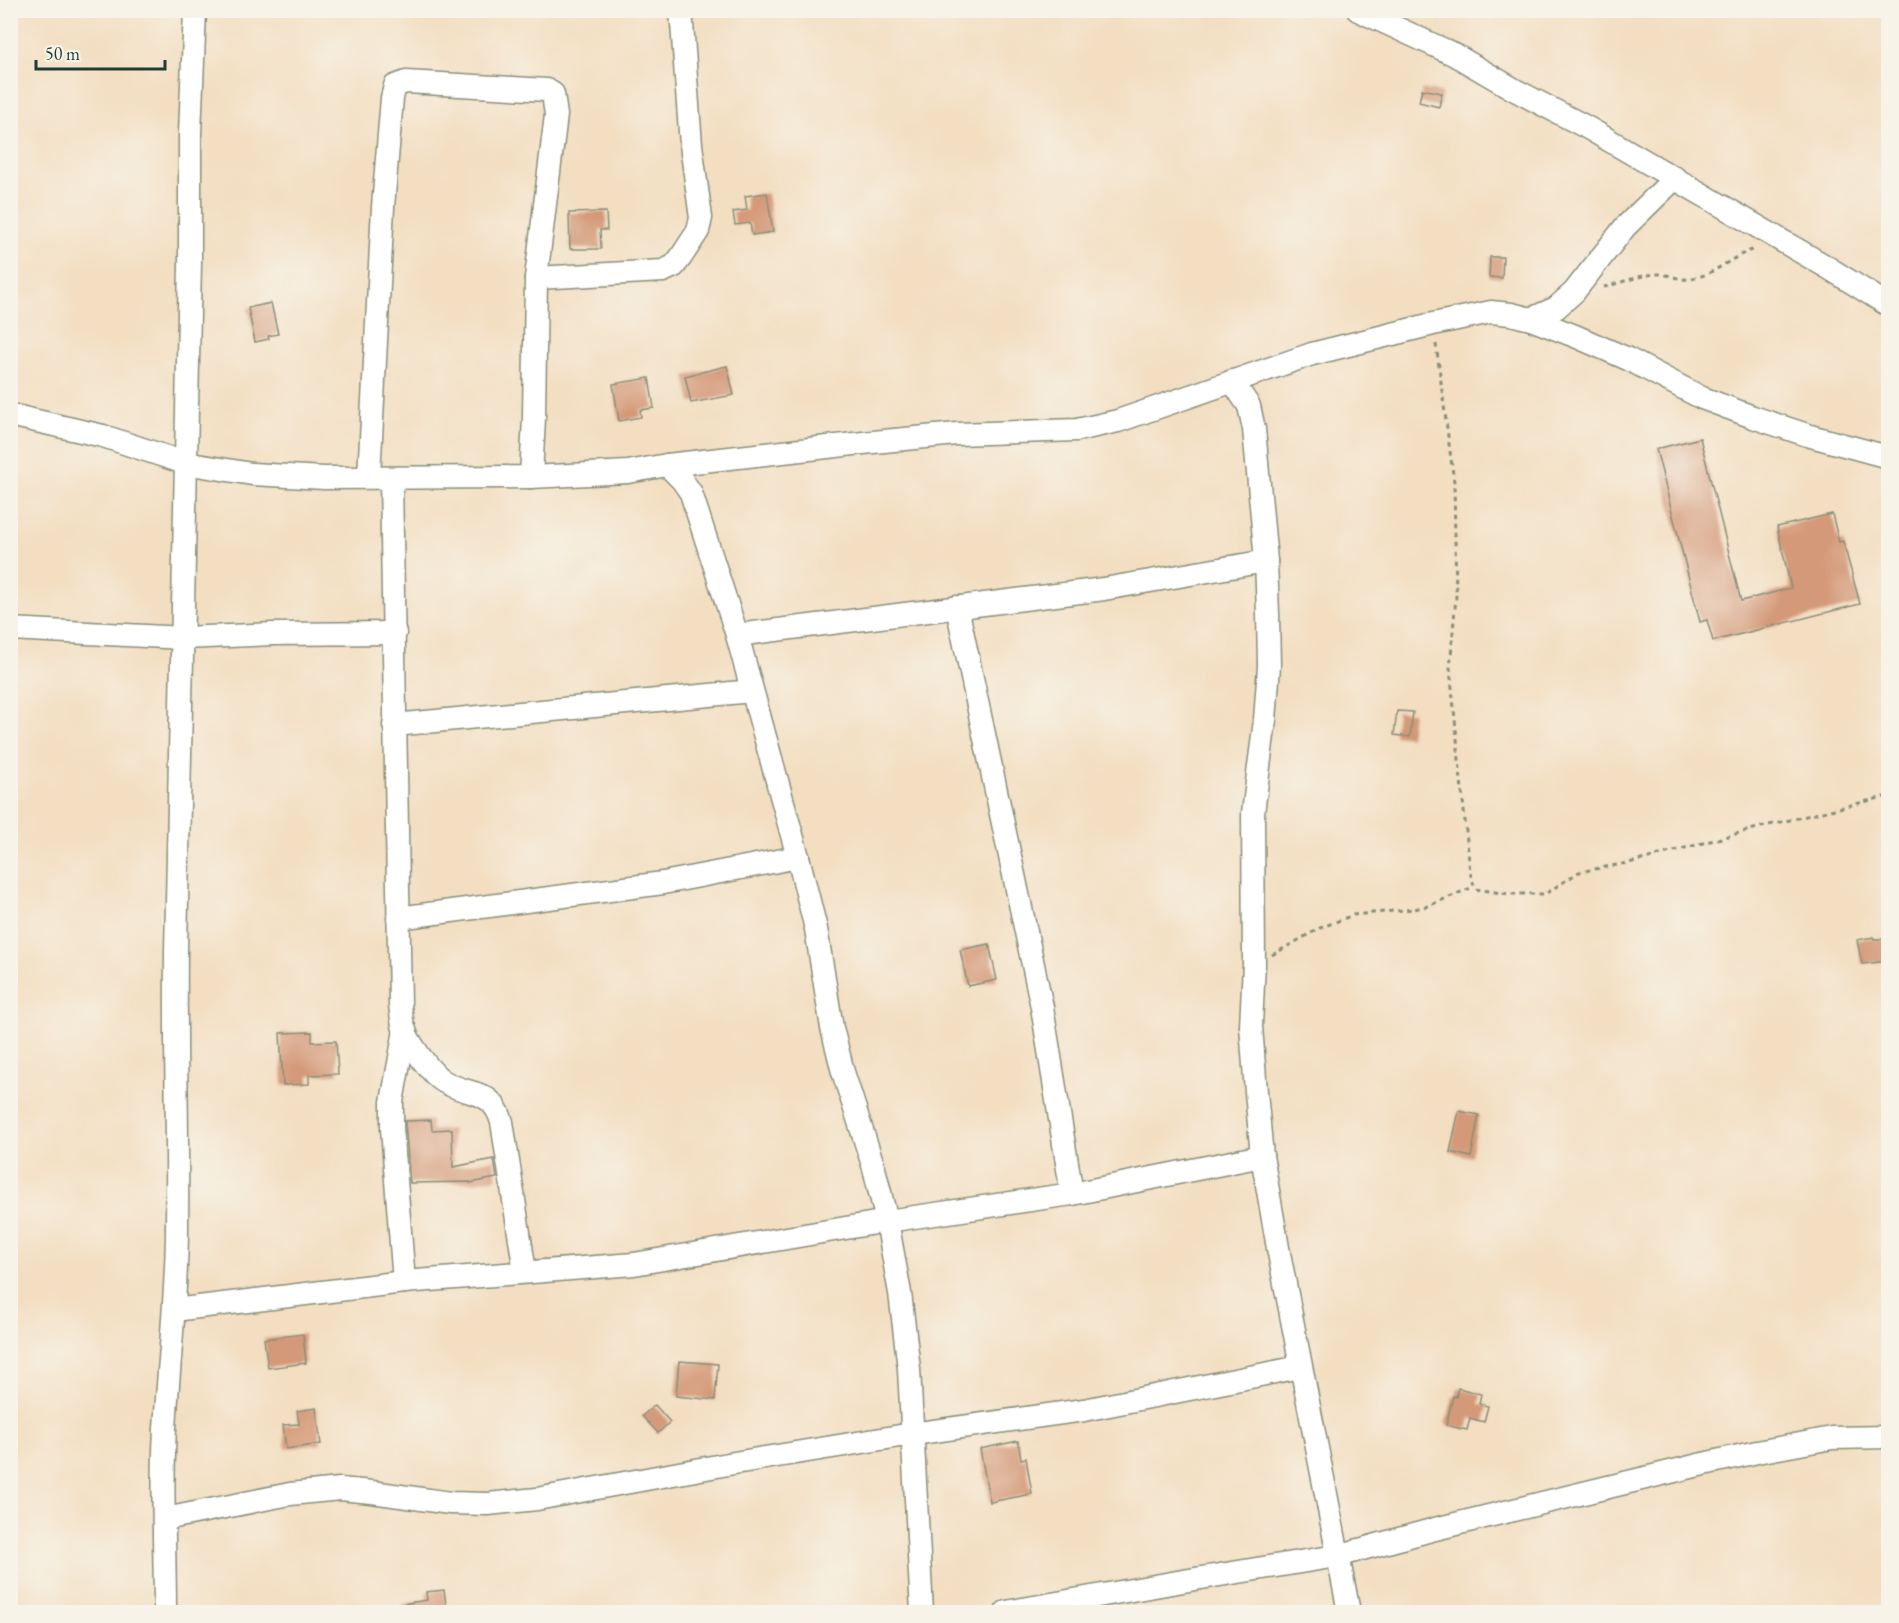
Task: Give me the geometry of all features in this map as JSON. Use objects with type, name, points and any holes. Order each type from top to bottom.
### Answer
[{"type":"street","points":[[165,1612],[164,1465],[177,1229],[176,951],[184,639],[190,134],[195,10]]},
{"type":"street","points":[[536,278],[663,271],[674,266],[698,231],[701,218],[691,145],[681,10]]},
{"type":"street","points":[[1358,10],[1455,55],[1675,178],[1888,305]]},
{"type":"street","points":[[525,1272],[498,1108],[488,1098],[455,1087],[439,1078],[424,1062],[405,1030],[400,1005],[394,725],[395,633],[380,477],[383,207],[392,98],[395,86],[406,82],[547,90],[553,94],[556,114],[536,278],[531,477]]},
{"type":"street","points":[[1531,319],[1556,308],[1574,292],[1625,227],[1675,178]]},
{"type":"street","points":[[10,415],[103,436],[185,463],[252,474],[531,477],[628,472],[667,465],[957,434],[1077,430],[1118,421],[1312,354],[1491,312],[1531,319],[1628,359],[1702,398],[1807,435],[1888,457]]},
{"type":"street","points":[[1232,381],[1249,406],[1254,429],[1266,561],[1269,666],[1265,720],[1253,813],[1254,964],[1251,1026],[1262,1156],[1300,1367],[1349,1612]]},
{"type":"street","points":[[667,465],[691,493],[737,636],[816,929],[832,1028],[843,1072],[874,1168],[888,1221],[909,1369],[922,1612]]},
{"type":"street","points":[[737,636],[1104,589],[1266,561]]},
{"type":"street","points":[[957,607],[1042,1007],[1072,1194]]},
{"type":"street","points":[[10,629],[184,639],[273,634],[395,633]]},
{"type":"street","points":[[394,725],[752,691]]},
{"type":"street","points":[[398,918],[663,883],[798,857]]},
{"type":"street","points":[[404,1282],[392,1102],[405,1030]]},
{"type":"street","points":[[174,1310],[404,1282],[634,1264],[888,1221],[1072,1194],[1262,1156]]},
{"type":"street","points":[[165,1519],[290,1494],[340,1489],[450,1503],[488,1504],[537,1499],[912,1434],[1084,1410],[1300,1367]]},
{"type":"street","points":[[1006,1612],[1337,1556],[1435,1529],[1699,1465],[1832,1438],[1888,1437]]},
{"type":"path","points":[[1574,292],[1652,274],[1690,279],[1723,267],[1735,257],[1758,248]]},
{"type":"path","points":[[1433,324],[1454,482],[1456,596],[1450,668],[1470,872],[1474,887],[1479,891],[1509,894],[1545,894],[1579,872],[1638,861],[1761,827],[1888,796]]},
{"type":"path","points":[[1254,964],[1336,920],[1353,915],[1428,906],[1474,887]]},
{"type":"building","points":[[1422,89],[1442,93],[1439,107],[1419,102]]},
{"type":"building","points":[[767,193],[773,232],[752,235],[750,223],[735,225],[733,212],[747,210],[745,196]]},
{"type":"building","points":[[606,212],[607,230],[600,230],[601,249],[570,249],[569,213]]},
{"type":"building","points":[[1490,257],[1503,257],[1502,278],[1489,277]]},
{"type":"building","points":[[271,303],[278,334],[255,342],[248,308]]},
{"type":"building","points":[[727,366],[734,395],[691,403],[685,376]]},
{"type":"building","points":[[649,378],[654,408],[640,410],[641,417],[619,421],[613,384]]},
{"type":"building","points":[[1700,438],[1741,601],[1791,588],[1777,527],[1832,514],[1839,542],[1843,541],[1860,604],[1713,641],[1707,620],[1700,622],[1656,449]]},
{"type":"building","points":[[1397,711],[1413,712],[1410,737],[1394,735]]},
{"type":"building","points":[[1873,937],[1874,939],[1888,939],[1888,961],[1862,964],[1857,940]]},
{"type":"building","points":[[989,944],[997,980],[968,986],[960,950]]},
{"type":"building","points":[[312,1032],[312,1042],[336,1041],[338,1074],[309,1075],[309,1084],[283,1085],[280,1033]]},
{"type":"building","points":[[1459,1111],[1479,1115],[1471,1157],[1450,1152]]},
{"type":"building","points":[[431,1120],[432,1130],[452,1129],[453,1167],[494,1159],[497,1178],[470,1183],[410,1183],[405,1121]]},
{"type":"building","points":[[303,1334],[306,1363],[268,1368],[264,1339]]},
{"type":"building","points":[[679,1361],[718,1364],[715,1400],[676,1396]]},
{"type":"building","points":[[1458,1388],[1481,1394],[1479,1404],[1488,1406],[1484,1422],[1470,1418],[1467,1430],[1446,1425],[1453,1396],[1456,1397]]},
{"type":"building","points":[[655,1405],[670,1422],[658,1433],[642,1416]]},
{"type":"building","points":[[316,1408],[321,1444],[286,1449],[283,1425],[299,1424],[297,1411]]},
{"type":"building","points":[[1018,1441],[1021,1459],[1026,1458],[1032,1494],[990,1502],[980,1449]]},
{"type":"building","points":[[444,1590],[447,1612],[403,1612],[402,1604],[427,1600],[426,1592]]}]
